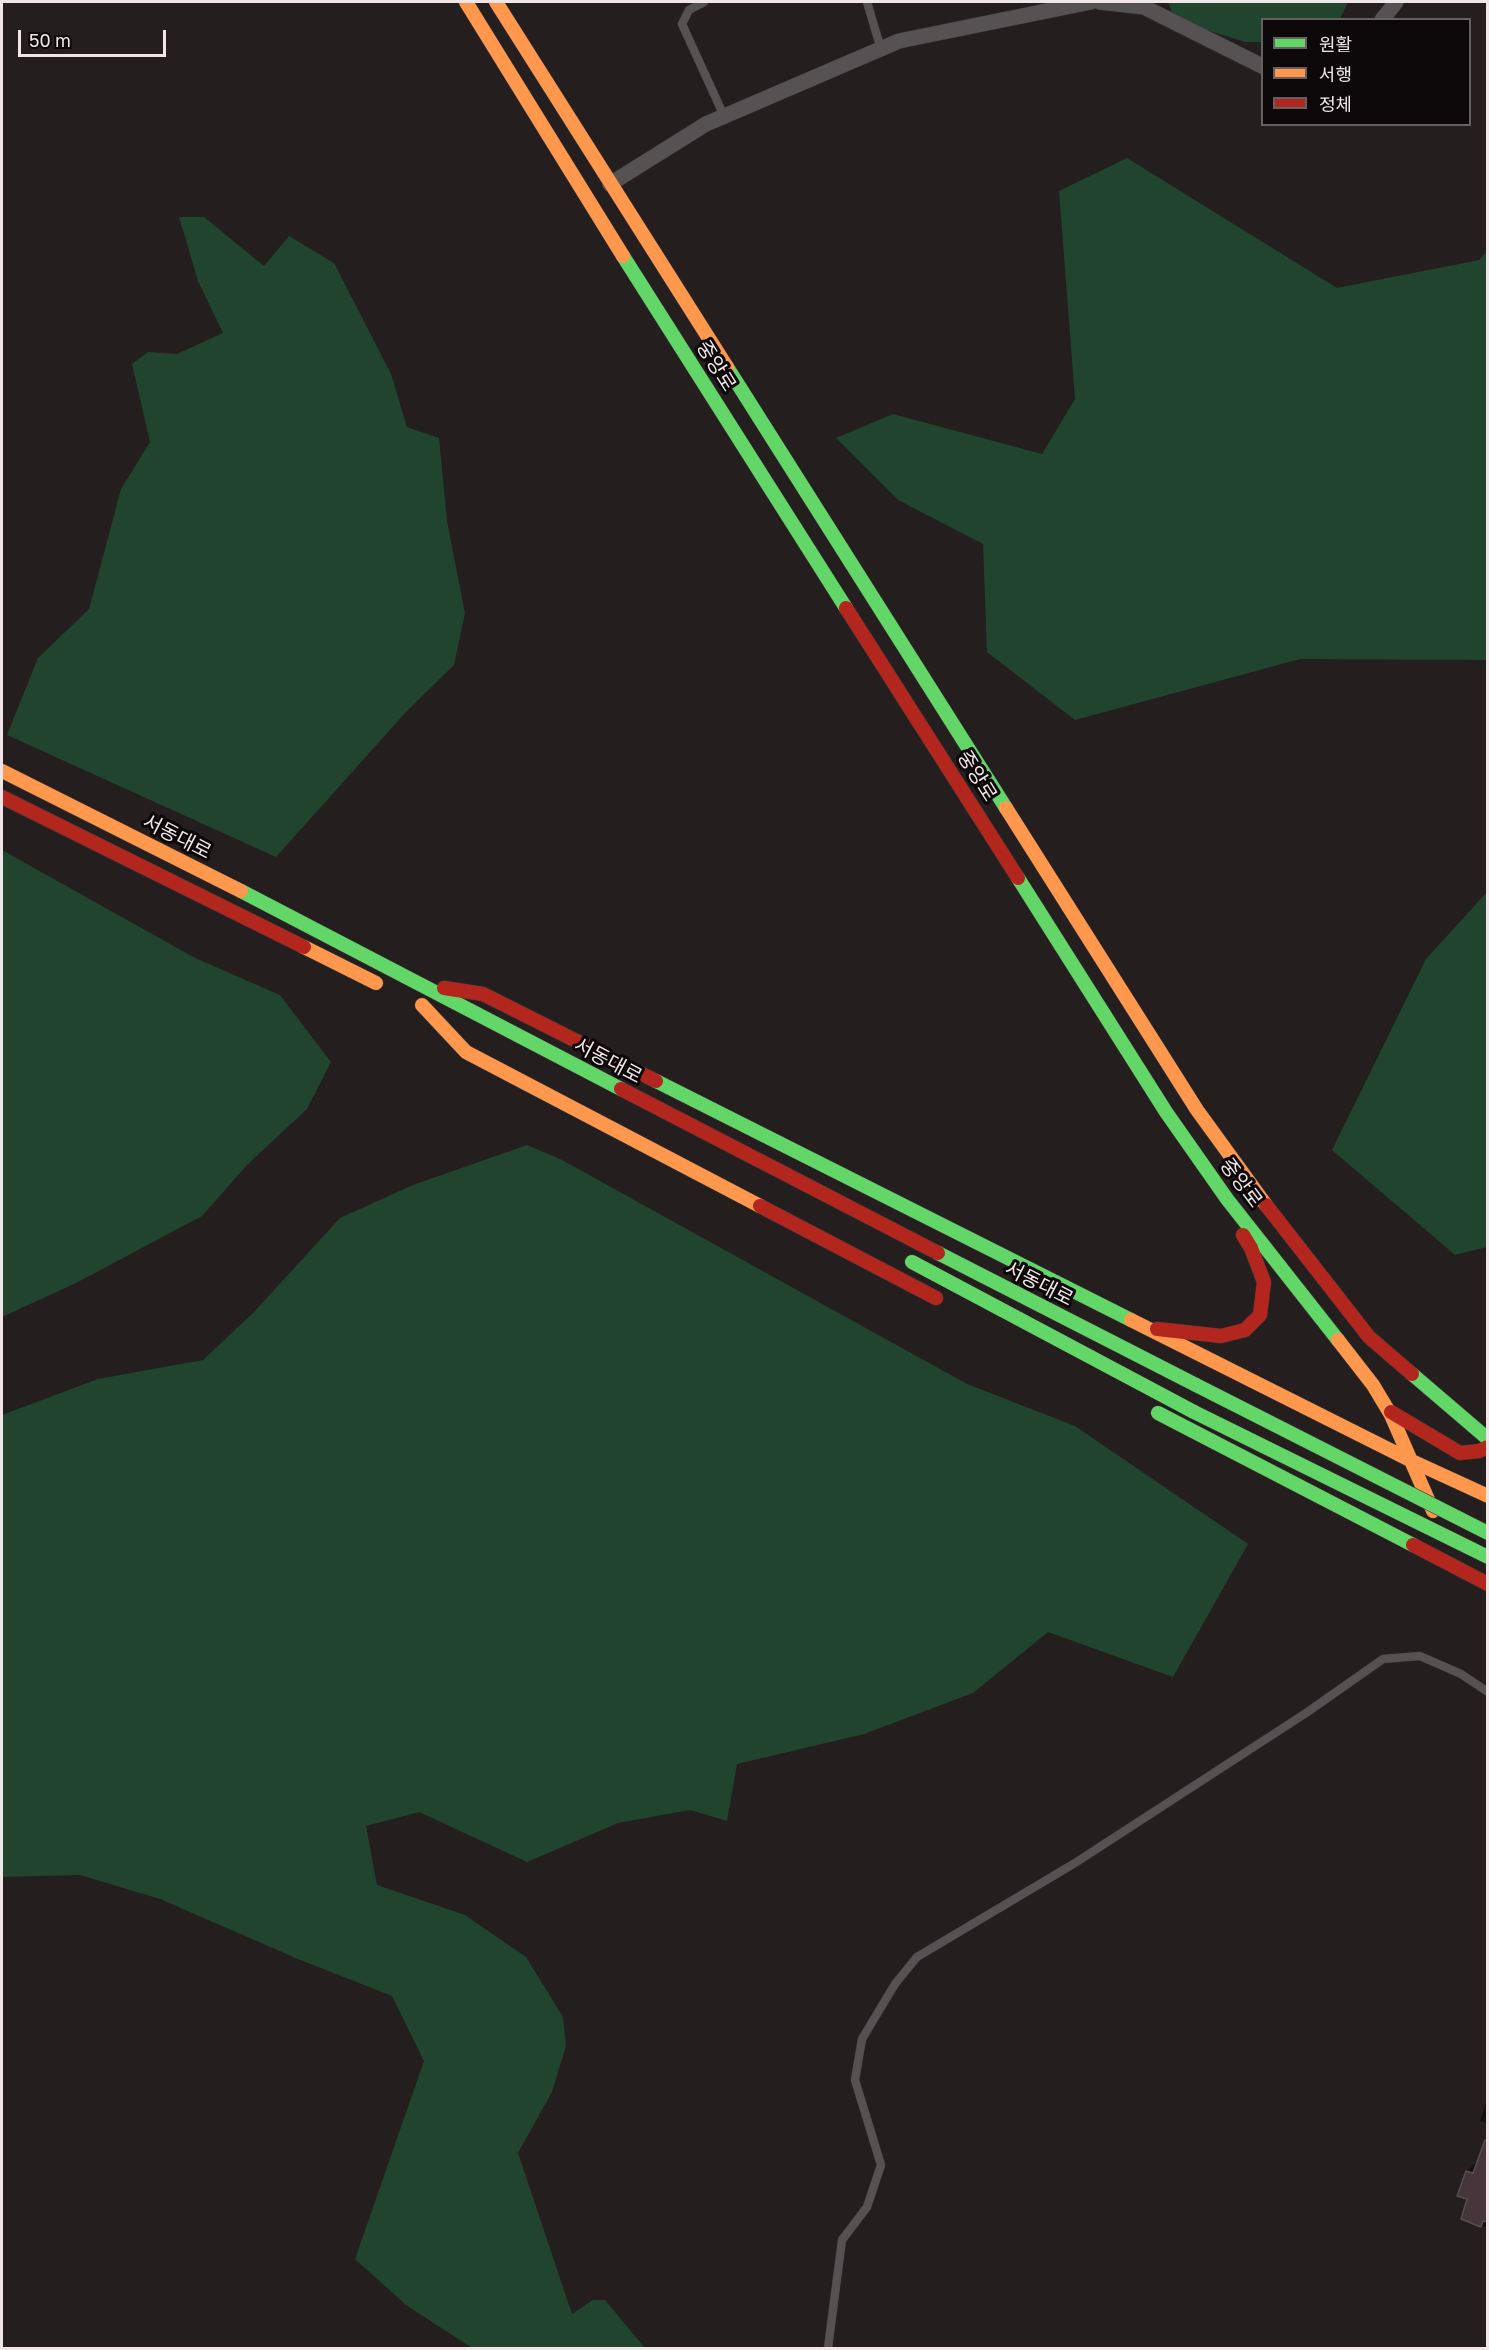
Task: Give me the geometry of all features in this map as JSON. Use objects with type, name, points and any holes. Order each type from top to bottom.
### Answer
[{"type":"main road","name":"중앙로","points":[[466,2],[554,147],[1186,1141],[1227,1199],[1373,1385],[1391,1412],[1414,1462],[1454,1568]]},
{"type":"main road","name":"중앙로","points":[[496,2],[1190,1100],[1304,1257],[1369,1337],[1488,1439]]},
{"type":"main road","name":"서동대로","points":[[2,771],[421,984],[693,1128],[1488,1533]]},
{"type":"main road","points":[[2,797],[390,990]]},
{"type":"main road","points":[[421,984],[483,994],[1414,1462],[1488,1496]]},
{"type":"main road","points":[[458,1025],[417,1003],[466,1052],[944,1302]]},
{"type":"main road","points":[[1148,1328],[1221,1336],[1245,1330],[1260,1315],[1264,1282],[1251,1248],[1186,1141]]},
{"type":"main road","name":"서동대로","points":[[903,1258],[1194,1412],[1488,1557]]},
{"type":"main road","points":[[1146,1407],[1488,1584]]},
{"type":"main road","points":[[1274,1474],[1311,1476],[1325,1443],[1305,1407]]},
{"type":"main road","points":[[1391,1412],[1460,1453],[1479,1451],[1488,1447]]},
{"type":"street","points":[[610,184],[706,124],[899,41],[1091,2]]},
{"type":"street","points":[[1100,2],[1144,7],[1261,65]]},
{"type":"street","points":[[1384,18],[1396,2]]},
{"type":"lane","points":[[704,2],[690,10],[682,24],[724,116]]},
{"type":"lane","points":[[867,2],[881,49]]},
{"type":"lane","points":[[828,2349],[842,2240],[867,2207],[881,2165],[855,2080],[861,2039],[895,1984],[917,1957],[1075,1863],[1306,1713],[1383,1659],[1420,1656],[1461,1674],[1488,1692]]},
{"type":"green space","points":[[1168,2],[1348,2],[1340,18],[1261,18],[1261,42],[1245,42],[1175,20]]},
{"type":"green space","points":[[1127,158],[1337,288],[1479,260],[1487,251],[1487,660],[1300,659],[1075,720],[987,652],[983,544],[898,500],[836,438],[893,414],[1042,454],[1075,399],[1059,191]]},
{"type":"green space","points":[[179,217],[204,217],[264,266],[289,236],[334,263],[391,374],[407,427],[439,438],[447,521],[465,613],[454,665],[406,712],[276,857],[7,735],[38,658],[89,609],[121,489],[150,442],[132,364],[148,352],[177,354],[223,333],[198,281]]},
{"type":"green space","points":[[2,850],[195,958],[280,995],[331,1062],[307,1109],[248,1164],[202,1216],[76,1283],[2,1317]]},
{"type":"green space","points":[[1487,892],[1487,1247],[1455,1255],[1332,1150],[1426,959]]},
{"type":"green space","points":[[527,1145],[562,1160],[967,1384],[1075,1426],[1248,1544],[1173,1677],[1048,1632],[973,1693],[864,1734],[737,1764],[727,1821],[690,1810],[618,1823],[527,1862],[419,1812],[366,1826],[377,1885],[465,1915],[526,1957],[563,2017],[566,2046],[552,2092],[518,2153],[572,2314],[593,2300],[605,2300],[645,2348],[472,2348],[406,2305],[355,2259],[424,2061],[392,1996],[298,1959],[160,1899],[80,1875],[2,1877],[2,1415],[98,1379],[203,1360],[253,1313],[340,1218],[413,1185]]},
{"type":"building","points":[[1485,2140],[1488,2140],[1488,2222],[1483,2221],[1481,2227],[1461,2219],[1467,2199],[1457,2196],[1466,2171],[1473,2173]]},
{"type":"traffic: fast","points":[[623,256],[846,608]]},
{"type":"traffic: fast","points":[[727,367],[1006,808]]},
{"type":"traffic: fast","points":[[1018,878],[1166,1112],[1227,1199],[1338,1340]]},
{"type":"traffic: fast","points":[[241,891],[621,1089]]},
{"type":"traffic: fast","points":[[656,1081],[1131,1320]]},
{"type":"traffic: fast","points":[[938,1253],[1196,1385]]},
{"type":"traffic: fast","points":[[912,1262],[1194,1412]]},
{"type":"traffic: fast","points":[[1412,1374],[1488,1439]]},
{"type":"traffic: fast","points":[[1196,1385],[1488,1533]]},
{"type":"traffic: fast","points":[[1194,1412],[1488,1557]]},
{"type":"traffic: fast","points":[[1158,1413],[1413,1545]]},
{"type":"traffic: slow","points":[[466,2],[623,256]]},
{"type":"traffic: slow","points":[[496,2],[727,367]]},
{"type":"traffic: slow","points":[[2,771],[241,891]]},
{"type":"traffic: slow","points":[[1006,808],[1197,1110],[1266,1205]]},
{"type":"traffic: slow","points":[[304,947],[376,983]]},
{"type":"traffic: slow","points":[[422,1005],[466,1052],[760,1206]]},
{"type":"traffic: slow","points":[[1131,1320],[1414,1462],[1488,1496]]},
{"type":"traffic: slow","points":[[1338,1340],[1373,1385],[1391,1415],[1433,1511]]},
{"type":"traffic: jam","points":[[846,608],[1018,878]]},
{"type":"traffic: jam","points":[[2,797],[304,947]]},
{"type":"traffic: jam","points":[[444,988],[483,994],[656,1081]]},
{"type":"traffic: jam","points":[[621,1089],[938,1253]]},
{"type":"traffic: jam","points":[[1266,1205],[1369,1337],[1412,1374]]},
{"type":"traffic: jam","points":[[760,1206],[936,1298]]},
{"type":"traffic: jam","points":[[1157,1329],[1221,1336],[1245,1330],[1260,1315],[1264,1282],[1251,1248],[1243,1235]]},
{"type":"traffic: jam","points":[[1391,1412],[1460,1453],[1479,1451],[1488,1447]]},
{"type":"traffic: jam","points":[[1413,1545],[1488,1584]]}]
